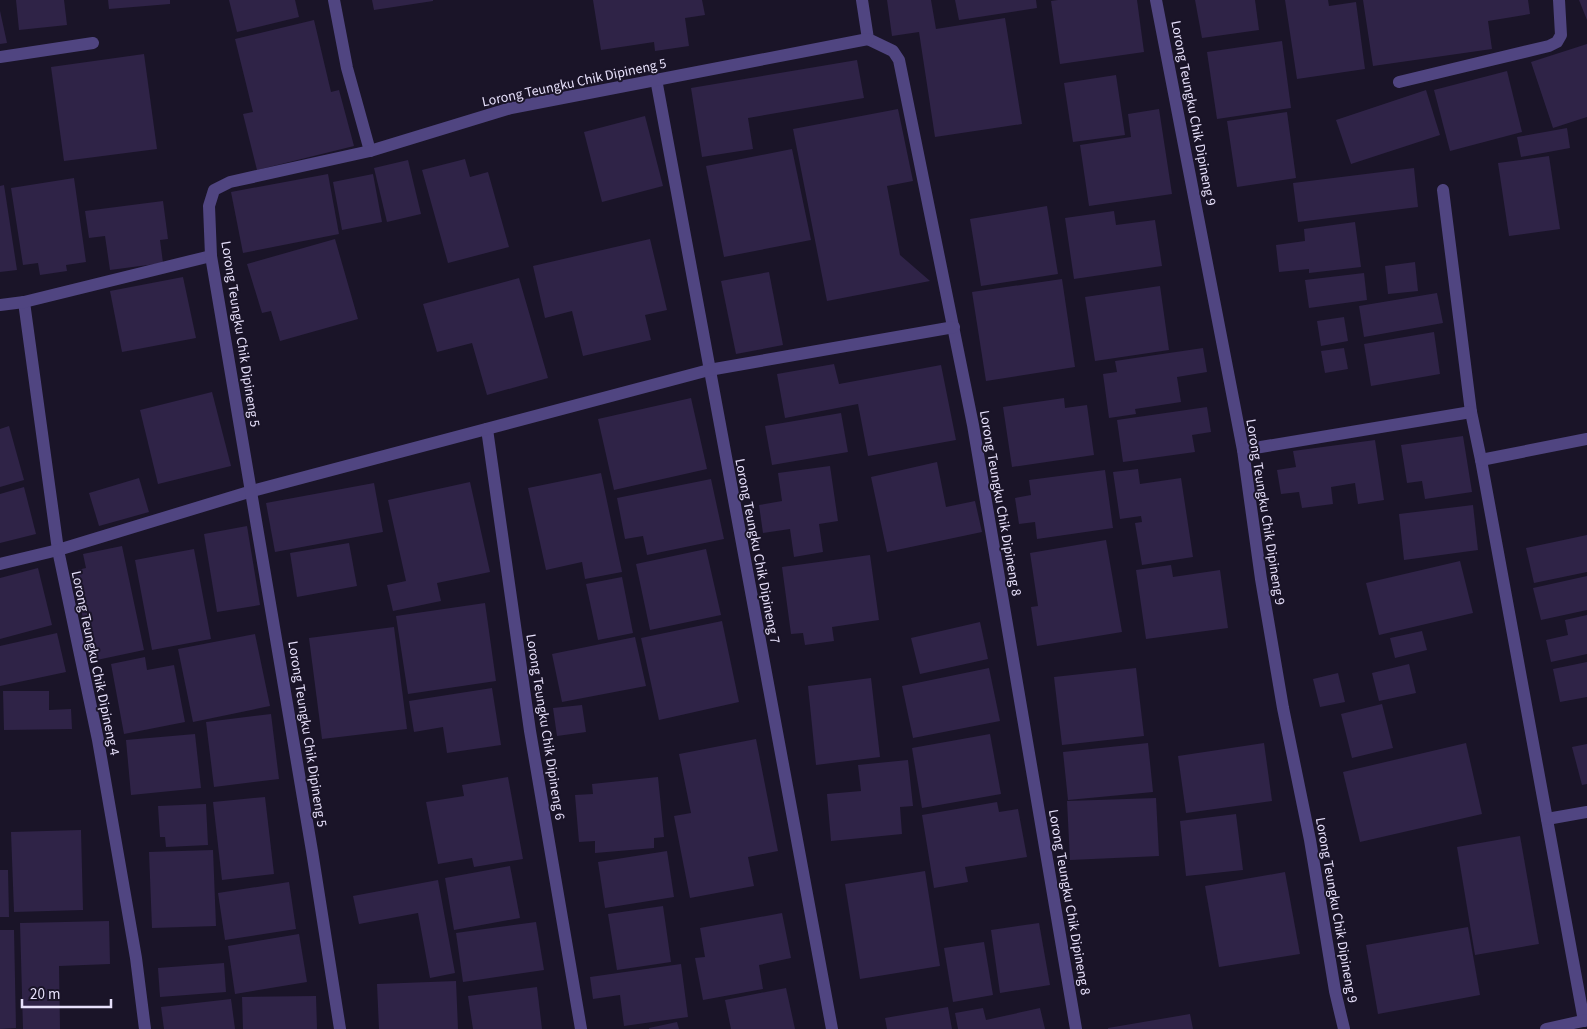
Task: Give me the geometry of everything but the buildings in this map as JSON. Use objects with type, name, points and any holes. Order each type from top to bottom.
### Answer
[{"type":"street","points":[[334,0],[347,68],[370,151]]},
{"type":"street","points":[[862,0],[868,39]]},
{"type":"street","name":"Lorong Teungku Chik Dipineng 9","points":[[1156,0],[1243,450],[1261,579],[1281,699],[1310,840],[1335,991],[1344,1029]]},
{"type":"street","points":[[1398,82],[1549,46],[1557,42],[1561,35],[1560,0]]},
{"type":"street","name":"Lorong Teungku Chik Dipineng 5","points":[[340,1029],[252,491],[211,256],[209,206],[214,190],[230,182],[370,151],[511,108],[868,39]]},
{"type":"street","name":"Lorong Teungku Chik Dipineng 8","points":[[868,39],[893,51],[899,60],[973,425],[1076,1029]]},
{"type":"street","points":[[0,56],[93,43]]},
{"type":"street","name":"Lorong Teungku Chik Dipineng 7","points":[[656,79],[832,1029]]},
{"type":"street","points":[[1443,190],[1470,412],[1481,460],[1586,1020],[1546,1029]]},
{"type":"street","points":[[0,305],[24,302],[211,256]]},
{"type":"street","name":"Lorong Teungku Chik Dipineng 4","points":[[24,302],[58,550],[100,749],[136,958],[145,1029]]},
{"type":"street","points":[[0,564],[58,550],[252,491],[710,370],[954,327]]},
{"type":"street","points":[[1243,450],[1470,412]]},
{"type":"street","name":"Lorong Teungku Chik Dipineng 6","points":[[487,429],[530,731],[581,1029]]},
{"type":"street","points":[[1481,460],[1587,439]]},
{"type":"street","points":[[1547,819],[1587,812]]}]
